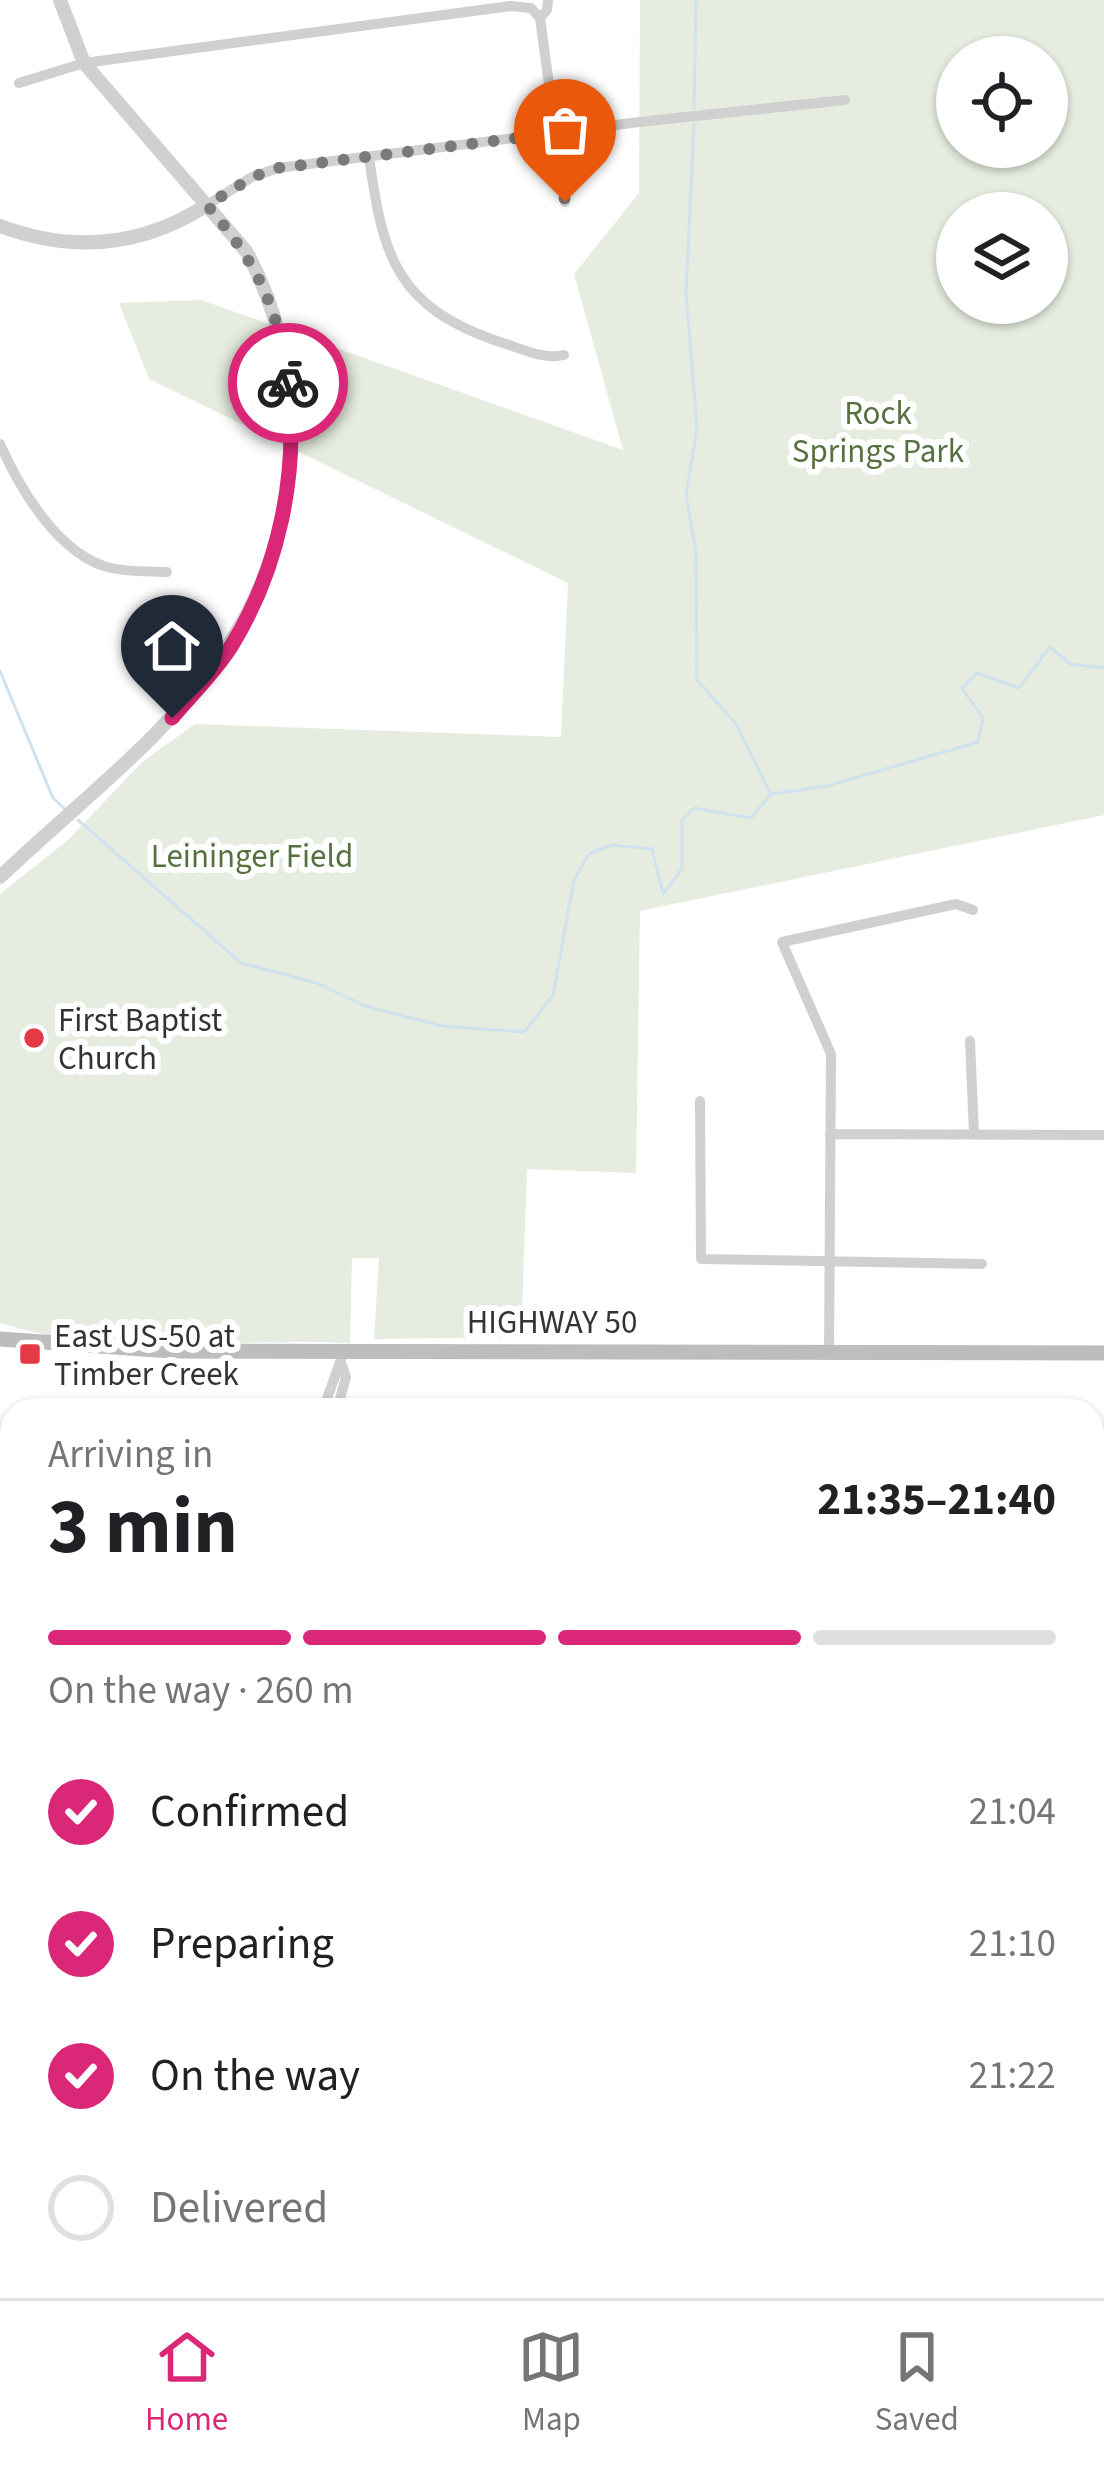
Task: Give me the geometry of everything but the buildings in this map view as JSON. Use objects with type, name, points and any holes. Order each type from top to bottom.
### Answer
[{"type":"main road","name":"HIGHWAY 50","points":[[0,1339],[116,1350],[343,1358],[1104,1352]]},
{"type":"street","points":[[0,878],[172,718],[230,648],[261,590],[272,557],[290,465],[292,415],[287,374],[262,281],[246,251],[84,63],[61,0]]},
{"type":"street","points":[[540,18],[548,10],[548,0]]},
{"type":"street","points":[[19,83],[84,63],[523,3],[540,18],[565,202]]},
{"type":"street","points":[[0,226],[62,242],[115,240],[160,232],[253,177],[278,168],[845,100]]},
{"type":"street","points":[[370,157],[385,245],[393,264],[419,297],[466,331],[539,354],[564,355]]},
{"type":"street","points":[[0,445],[33,502],[79,552],[111,568],[167,572]]},
{"type":"street","points":[[829,1352],[831,1054],[782,942],[956,904],[973,910]]},
{"type":"street","points":[[970,1041],[974,1134]]},
{"type":"street","points":[[700,1101],[701,1259],[982,1264]]},
{"type":"street","points":[[830,1134],[1104,1135]]},
{"type":"street","points":[[328,1398],[343,1358]]},
{"type":"street","points":[[340,1398],[346,1377],[343,1358]]},
{"type":"green space","points":[[640,0],[1104,0],[1104,815],[640,911],[636,1173],[527,1169],[521,1337],[374,1339],[379,1258],[352,1258],[350,1343],[130,1344],[43,1334],[0,1323],[0,894],[68,840],[141,763],[195,724],[561,737],[568,583],[149,379],[119,303],[201,300],[623,450],[574,274],[639,193]]},
{"type":"waterway","points":[[694,108],[696,0]]},
{"type":"waterway","points":[[694,124],[686,293],[697,429],[686,495],[696,552],[697,680],[736,724],[770,793]]},
{"type":"waterway","points":[[773,794],[827,786],[978,742],[983,718],[962,688],[977,673],[1019,688],[1050,647],[1070,664],[1104,668]]},
{"type":"waterway","points":[[0,671],[53,798],[65,809]]},
{"type":"waterway","points":[[78,820],[241,963],[317,983],[365,1006],[442,1026],[524,1032],[553,995],[574,880],[589,854],[612,845],[652,849],[663,894],[682,869],[682,820],[694,808],[751,818],[771,794]]},
{"type":"way so far","points":[[288,383],[262,281],[246,251],[207,205],[278,168],[557,133],[565,202]]},
{"type":"place","name":"First Baptist Church","points":[[34,1038]]},
{"type":"place","name":"East US-50 at Timber Creek","points":[[30,1354]]},
{"type":"route","points":[[172,718],[230,648],[261,590],[287,494],[292,415],[288,383]]},
{"type":"park label","name":"Rock Springs Park","points":[[878,431]]},
{"type":"park label","name":"Leininger Field","points":[[252,855]]}]
